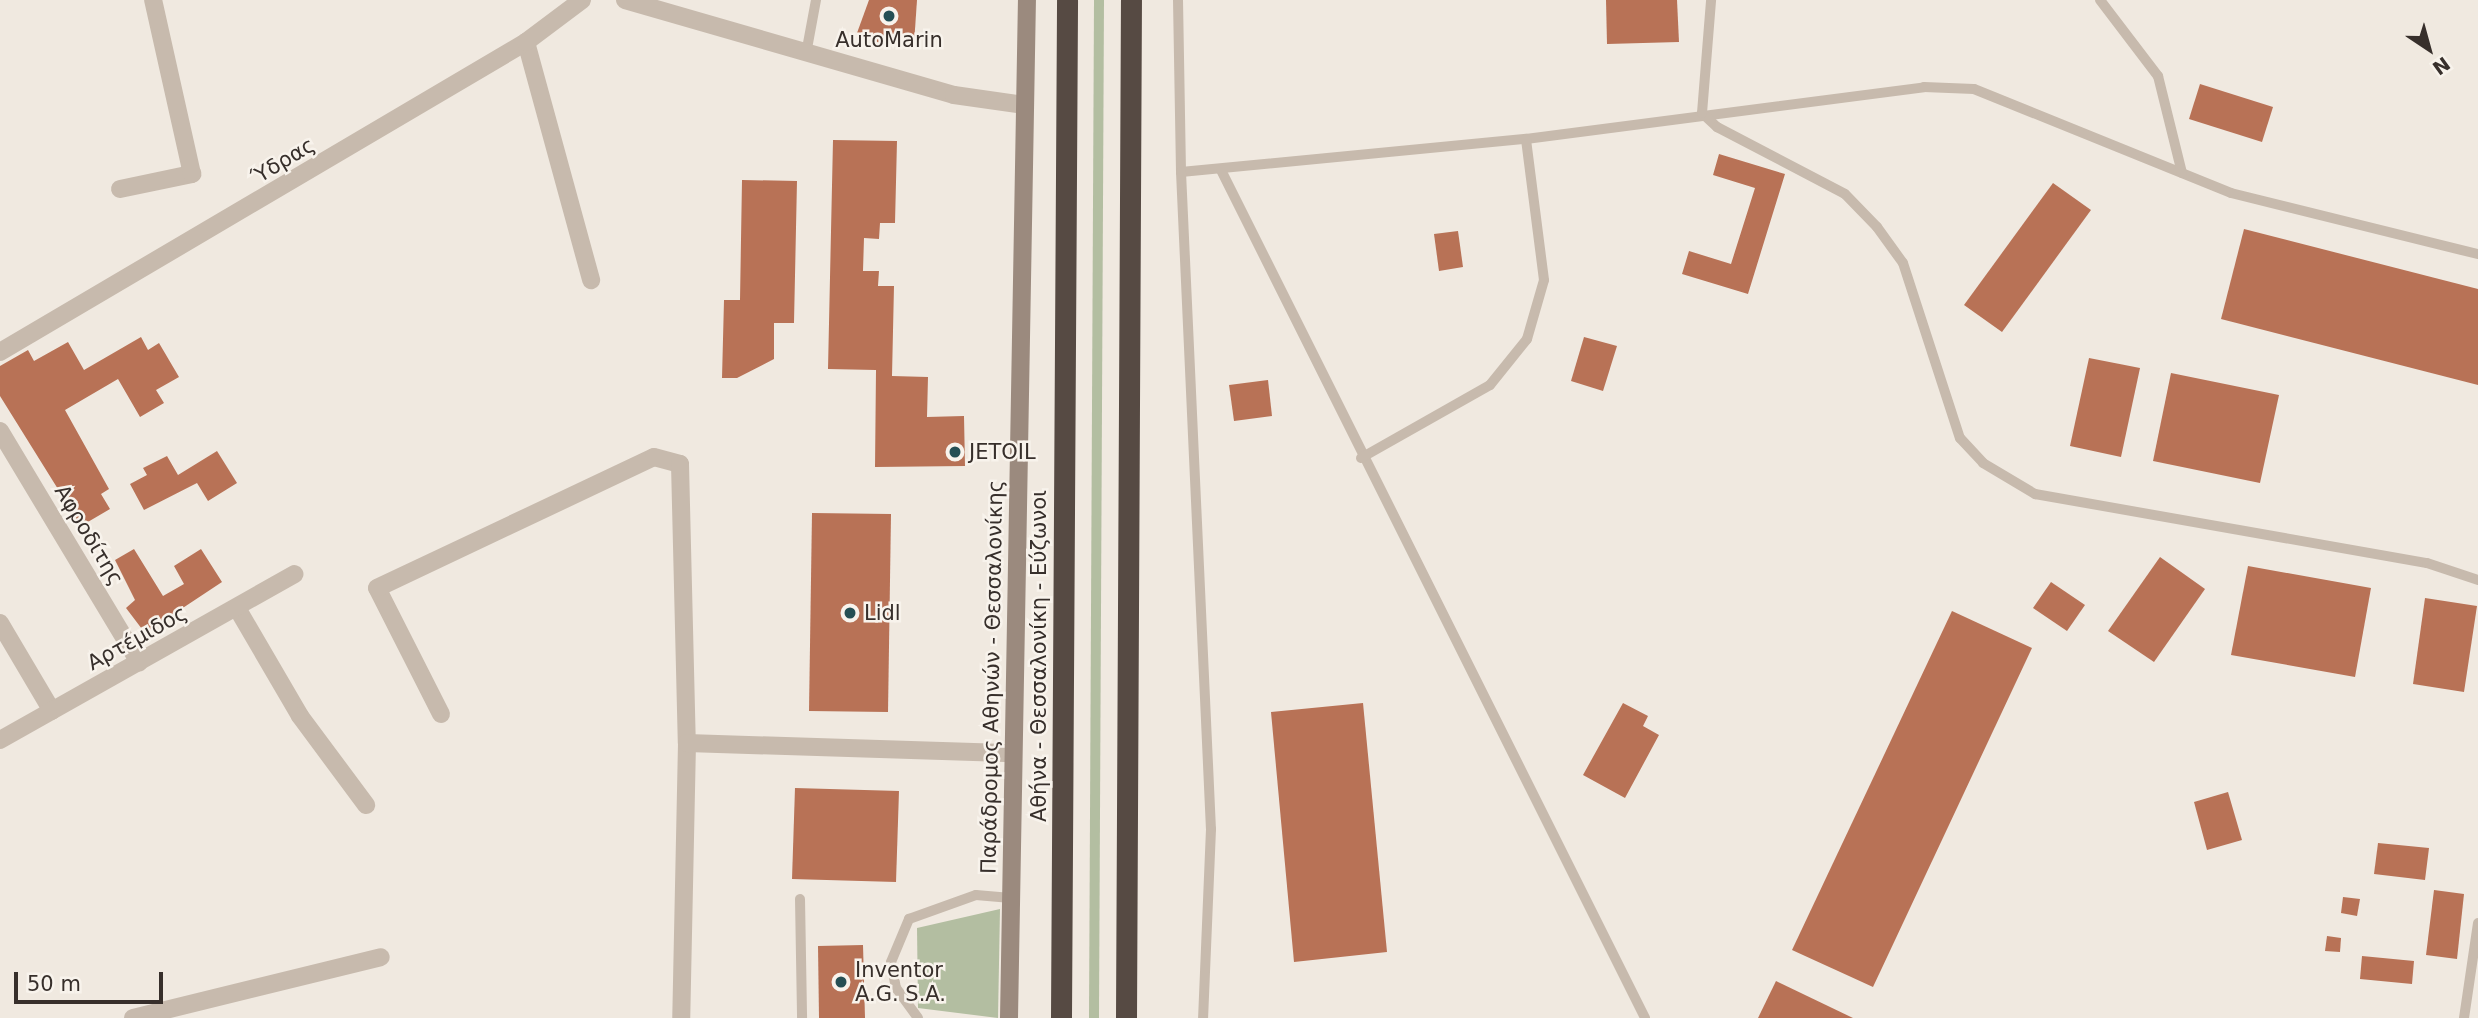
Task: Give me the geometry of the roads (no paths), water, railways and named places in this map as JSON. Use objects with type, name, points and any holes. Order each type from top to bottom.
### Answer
[{"type":"highway","name":"Αθήνα - Θεσσαλονίκη - Εύζωνοι","points":[[1061,1018],[1067,0]]},
{"type":"highway","points":[[1126,1018],[1131,0]]},
{"type":"main road","name":"Παράδρομος Αθηνών - Θεσσαλονίκης","points":[[1009,1018],[1027,0]]},
{"type":"street","points":[[120,189],[192,174],[153,0]]},
{"type":"street","name":"Ύδρας","points":[[0,352],[526,42],[582,0]]},
{"type":"street","points":[[625,0],[806,54],[954,94],[1024,105]]},
{"type":"street","points":[[526,42],[591,280]]},
{"type":"street","name":"Αφροδίτης","points":[[0,431],[139,662]]},
{"type":"street","points":[[441,714],[377,588],[654,457],[680,464],[687,744],[681,1018]]},
{"type":"street","name":"Αρτέμιδος","points":[[0,740],[295,574]]},
{"type":"street","points":[[237,608],[300,716],[366,805]]},
{"type":"street","points":[[0,623],[52,711]]},
{"type":"street","points":[[687,744],[1013,753]]},
{"type":"street","points":[[133,1018],[381,957]]},
{"type":"lane","points":[[806,54],[816,0]]},
{"type":"lane","points":[[1178,0],[1181,172],[1206,656],[1211,829],[1203,1018]]},
{"type":"lane","points":[[1702,113],[1712,0]]},
{"type":"lane","points":[[2100,0],[2158,76],[2182,173]]},
{"type":"lane","points":[[1181,172],[1526,139],[1702,113],[1924,87],[1974,89],[2231,193],[2478,254]]},
{"type":"lane","points":[[1702,113],[1717,127],[1845,194],[1877,228],[1903,262],[1960,438],[1983,463],[2035,494],[2427,563],[2478,580]]},
{"type":"lane","points":[[1361,458],[1490,386],[1527,340],[1544,280],[1526,139]]},
{"type":"lane","points":[[1220,170],[1361,458],[1645,1018]]},
{"type":"lane","points":[[918,1018],[896,988],[891,962],[909,919],[976,895],[1011,898]]},
{"type":"lane","points":[[800,898],[802,1018]]},
{"type":"lane","points":[[2464,1018],[2478,923]]},
{"type":"place","name":"AutoMarin","points":[[889,16]]},
{"type":"place","name":"JETOIL","points":[[955,452]]},
{"type":"place","name":"Lidl","points":[[850,613]]},
{"type":"place","name":"Inventor A.G. S.A.","points":[[841,982]]}]
